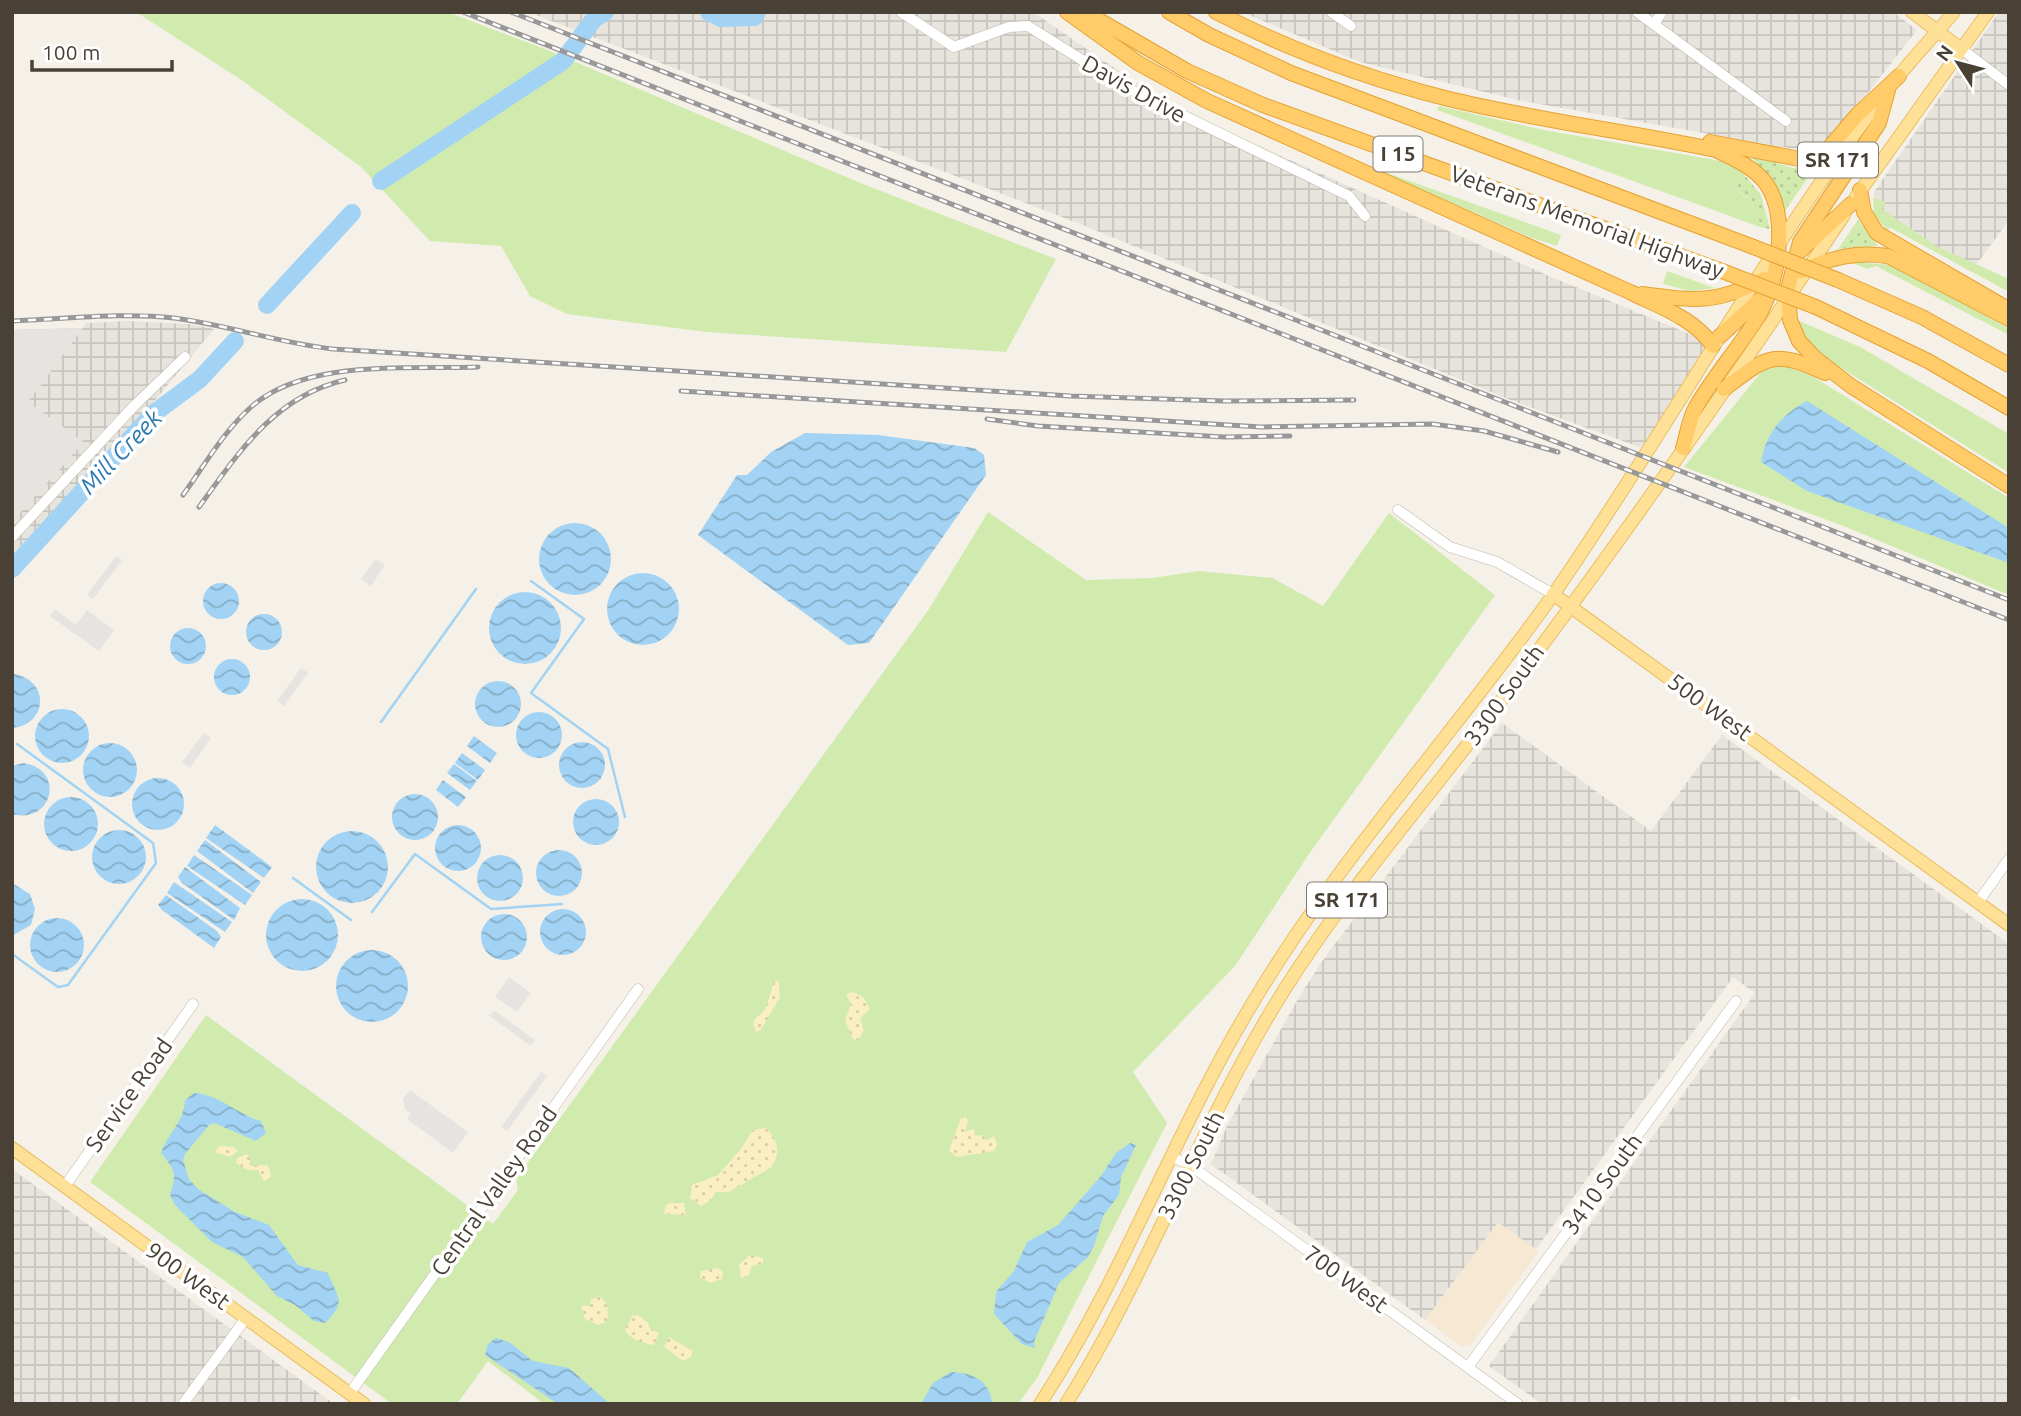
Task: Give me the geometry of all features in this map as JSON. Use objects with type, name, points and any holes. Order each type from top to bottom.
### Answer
[{"type":"highway","points":[[1067,12],[1138,64],[1207,101],[1630,292],[1686,320],[1716,341],[1790,276],[1854,254],[1888,256],[2009,319]]},
{"type":"highway","name":"Veterans Memorial Highway","points":[[1085,12],[1187,71],[1263,105],[1816,307],[1928,361],[2009,408]]},
{"type":"highway","name":"Veterans Memorial Highway","points":[[1169,12],[1209,35],[1291,73],[1838,280],[1922,317],[2009,365]]},
{"type":"highway","points":[[1216,12],[1256,33],[1348,70],[1422,91],[1716,150],[1746,164],[1766,183],[1777,218],[1779,246],[1775,272],[1770,291],[1757,318],[1694,410],[1683,448]]},
{"type":"highway","points":[[1648,136],[1737,145],[1805,160],[1824,155],[1858,114],[1899,76]]},
{"type":"highway","points":[[1888,90],[1879,123],[1812,219],[1796,256],[1787,298],[1790,320],[1799,341],[1815,358],[1851,386],[2009,486]]},
{"type":"highway","points":[[1860,190],[1864,212],[1877,233],[2009,310]]},
{"type":"highway","points":[[1630,292],[1703,301],[1729,296],[1775,272],[1851,204]]},
{"type":"highway","points":[[1724,389],[1759,362],[1775,358],[1793,359],[1851,386]]},
{"type":"main road","points":[[1912,12],[1960,48]]},
{"type":"main road","name":"3300 South","points":[[1040,1404],[1111,1281],[1171,1157],[1248,1010],[1285,949],[1475,703],[1553,594],[1661,433],[1752,285],[1888,90],[1954,12]]},
{"type":"main road","name":"3300 South","points":[[1066,1404],[1129,1291],[1190,1165],[1266,1020],[1303,961],[1499,705],[1683,448],[1860,190],[1988,12]]},
{"type":"main road","name":"500 West","points":[[1553,594],[2009,925]]},
{"type":"main road","name":"900 West","points":[[12,1148],[364,1404]]},
{"type":"street","name":"Davis Drive","points":[[901,12],[954,47],[1009,27],[1028,26],[1137,93],[1349,196],[1365,216]]},
{"type":"street","points":[[1331,12],[1351,26]]},
{"type":"street","points":[[1637,12],[1786,121]]},
{"type":"street","points":[[1654,24],[1662,12]]},
{"type":"street","points":[[1960,48],[2009,85]]},
{"type":"street","points":[[12,537],[134,406],[185,357]]},
{"type":"street","name":"500 West","points":[[1398,510],[1450,547],[1497,562],[1553,594]]},
{"type":"street","points":[[1978,902],[2009,859]]},
{"type":"street","name":"Central Valley Road","points":[[350,1393],[638,989]]},
{"type":"street","name":"3410 South","points":[[1468,1367],[1736,1000]]},
{"type":"street","name":"Service Road","points":[[65,1186],[193,1004]]},
{"type":"street","name":"700 West","points":[[1171,1157],[1190,1165],[1518,1404]]},
{"type":"street","points":[[183,1404],[246,1318]]},
{"type":"shaded area","points":[[528,12],[1033,12],[1135,82],[1201,120],[1549,276],[1709,342],[1642,448],[1513,401],[1075,222]]},
{"type":"shaded area","points":[[1242,12],[1893,12],[1917,30],[1829,143],[1806,151],[1522,101],[1360,62]]},
{"type":"shaded area","points":[[1999,12],[2009,12],[2009,220],[1971,272],[1874,214],[1874,192]]},
{"type":"shaded area","points":[[129,321],[189,324],[214,329],[128,433],[12,555],[12,330],[82,328],[86,323]]},
{"type":"shaded area","points":[[83,328],[28,402],[84,442],[12,522],[12,330]]},
{"type":"shaded area","points":[[116,556],[122,560],[93,599],[87,595]]},
{"type":"shaded area","points":[[376,559],[385,565],[371,586],[361,579]]},
{"type":"shaded area","points":[[55,609],[76,625],[87,610],[114,630],[99,651],[50,616]]},
{"type":"shaded area","points":[[301,668],[308,673],[284,706],[277,701]]},
{"type":"shaded area","points":[[1502,723],[1651,831],[1722,735],[2009,944],[2009,1404],[1805,1404],[1793,1396],[1787,1404],[1542,1404],[1489,1366],[1755,993],[1733,977],[1536,1249],[1498,1222],[1425,1320],[1211,1164],[1227,1126],[1299,997],[1323,960]]},
{"type":"shaded area","points":[[204,733],[211,738],[190,768],[182,762]]},
{"type":"shaded area","points":[[509,977],[531,993],[517,1012],[495,997]]},
{"type":"shaded area","points":[[495,1011],[535,1040],[531,1046],[488,1015]]},
{"type":"shaded area","points":[[541,1072],[547,1076],[507,1131],[501,1127]]},
{"type":"shaded area","points":[[410,1090],[468,1132],[453,1153],[407,1119],[411,1114],[405,1109],[403,1099]]},
{"type":"shaded area","points":[[12,1169],[217,1319],[334,1404],[12,1404]]},
{"type":"shaded area","points":[[1498,1222],[1539,1251],[1470,1346],[1461,1346],[1425,1320]]},
{"type":"green space","points":[[136,12],[447,12],[545,49],[858,182],[1056,259],[1006,352],[706,332],[567,314],[530,296],[501,246],[430,241],[361,167],[240,79]]},
{"type":"green space","points":[[1439,106],[1544,130],[1721,161],[1743,173],[1733,185],[1745,198],[1749,197],[1760,227],[1437,110]]},
{"type":"green space","points":[[1750,155],[1793,168],[1817,165],[1784,212],[1770,178]]},
{"type":"green space","points":[[1368,166],[1561,235],[1557,246],[1532,238]]},
{"type":"green space","points":[[1743,173],[1761,195],[1770,229],[1760,227],[1749,197],[1746,198],[1733,185]]},
{"type":"green space","points":[[1873,198],[1886,202],[1882,209],[1936,246],[2009,279],[2009,292],[1889,227],[1888,232],[1874,214]]},
{"type":"green space","points":[[1858,220],[1878,246],[1838,249]]},
{"type":"green space","points":[[1850,262],[1895,265],[2009,329],[2009,335],[1876,266],[1867,269]]},
{"type":"green space","points":[[1667,271],[1715,288],[1690,291],[1663,284]]},
{"type":"green space","points":[[1797,320],[1860,347],[2009,434],[2009,473],[1830,361],[1808,341]]},
{"type":"green space","points":[[1782,365],[1812,376],[2009,498],[2009,595],[1846,527],[1684,467],[1763,370]]},
{"type":"green space","points":[[988,512],[1086,580],[1152,578],[1199,571],[1273,578],[1323,606],[1389,513],[1495,595],[1309,854],[1235,966],[1133,1072],[1167,1123],[1037,1378],[1018,1404],[544,1404],[488,1361],[457,1404],[392,1404],[90,1182],[206,1015],[493,1224],[518,1190],[516,1179],[929,609]]},
{"type":"sand","points":[[779,980],[780,997],[761,1030],[756,1032],[754,1021],[765,1009],[774,982]]},
{"type":"sand","points":[[853,992],[863,997],[870,1009],[860,1018],[864,1031],[858,1040],[853,1039],[845,1021],[851,1004],[846,994]]},
{"type":"sand","points":[[964,1116],[968,1120],[965,1132],[974,1129],[975,1136],[983,1135],[986,1141],[994,1136],[997,1145],[994,1151],[957,1157],[949,1151]]},
{"type":"sand","points":[[766,1128],[777,1148],[776,1158],[770,1168],[729,1192],[716,1192],[710,1201],[701,1206],[690,1198],[692,1185],[718,1175],[741,1149],[753,1130]]},
{"type":"sand","points":[[219,1146],[234,1147],[238,1151],[230,1157],[215,1152]]},
{"type":"sand","points":[[247,1154],[250,1157],[250,1166],[269,1165],[271,1178],[264,1181],[258,1170],[247,1170],[236,1163],[237,1158]]},
{"type":"sand","points":[[684,1203],[686,1215],[664,1214],[666,1205]]},
{"type":"sand","points":[[750,1255],[763,1258],[763,1263],[752,1266],[749,1275],[741,1278],[739,1265]]},
{"type":"sand","points":[[716,1268],[723,1271],[722,1279],[711,1283],[700,1278],[701,1271]]},
{"type":"sand","points":[[598,1296],[606,1303],[608,1313],[607,1321],[598,1325],[585,1319],[581,1306],[590,1306],[591,1300]]},
{"type":"sand","points":[[638,1315],[648,1323],[651,1331],[659,1332],[654,1345],[634,1339],[625,1330],[632,1316]]},
{"type":"sand","points":[[669,1337],[693,1351],[691,1357],[683,1361],[664,1347]]},
{"type":"water","points":[[1807,401],[2009,528],[2009,563],[1807,491],[1761,462],[1767,442],[1776,426],[1790,412]]},
{"type":"water","points":[[805,433],[878,435],[974,448],[984,455],[986,475],[869,643],[848,645],[698,535],[737,475],[747,475],[771,452]]},
{"type":"water","points":[[575,523],[595,529],[605,539],[611,559],[605,579],[595,589],[575,595],[555,589],[545,579],[539,559],[545,539],[555,529]]},
{"type":"water","points":[[643,573],[663,579],[673,589],[679,609],[673,629],[663,639],[643,645],[623,639],[613,629],[607,609],[613,589],[623,579]]},
{"type":"water","points":[[221,583],[234,588],[239,601],[234,614],[221,619],[208,614],[203,601],[208,588]]},
{"type":"water","points":[[525,592],[545,598],[555,608],[561,628],[555,648],[545,658],[525,664],[505,658],[495,648],[489,628],[495,608],[505,598]]},
{"type":"water","points":[[264,614],[277,619],[282,632],[277,645],[264,650],[251,645],[246,632],[251,619]]},
{"type":"water","points":[[188,628],[201,633],[206,646],[201,659],[188,664],[175,659],[170,646],[175,633]]},
{"type":"water","points":[[232,659],[245,664],[250,677],[245,690],[232,695],[219,690],[214,677],[219,664]]},
{"type":"water","points":[[14,674],[26,678],[34,685],[40,702],[33,719],[12,728]]},
{"type":"water","points":[[498,681],[507,682],[514,688],[520,695],[520,713],[514,720],[507,726],[498,727],[489,726],[482,720],[476,713],[475,704],[476,695],[482,688],[489,682]]},
{"type":"water","points":[[62,709],[81,717],[89,736],[81,755],[62,763],[43,755],[35,736],[43,717]]},
{"type":"water","points":[[539,712],[548,713],[555,719],[561,726],[561,744],[555,751],[548,757],[539,758],[530,757],[523,751],[517,744],[516,735],[517,726],[523,719],[530,713]]},
{"type":"water","points":[[474,736],[497,753],[490,763],[467,746]]},
{"type":"water","points":[[582,742],[591,743],[598,749],[604,756],[604,774],[598,781],[591,787],[582,788],[573,787],[566,781],[560,774],[559,765],[560,756],[566,749],[573,743]]},
{"type":"water","points":[[110,743],[129,751],[137,770],[129,789],[110,797],[91,789],[83,770],[91,751]]},
{"type":"water","points":[[462,753],[485,770],[478,780],[455,763]]},
{"type":"water","points":[[23,763],[37,767],[45,775],[49,795],[37,812],[26,815],[12,814],[12,766]]},
{"type":"water","points":[[454,764],[477,781],[470,790],[447,773]]},
{"type":"water","points":[[158,778],[177,785],[184,804],[177,823],[158,830],[139,823],[132,804],[139,785]]},
{"type":"water","points":[[443,780],[466,797],[458,807],[436,790]]},
{"type":"water","points":[[415,794],[424,795],[431,801],[437,808],[437,826],[431,833],[424,839],[415,840],[406,839],[399,833],[393,826],[392,817],[393,808],[399,801],[406,795]]},
{"type":"water","points":[[71,797],[90,805],[98,824],[90,843],[71,851],[52,843],[44,824],[52,805]]},
{"type":"water","points":[[596,799],[605,800],[612,806],[618,813],[618,831],[612,838],[605,844],[596,845],[587,844],[580,838],[574,831],[573,822],[574,813],[580,806],[587,800]]},
{"type":"water","points":[[215,825],[272,867],[264,878],[206,838]]},
{"type":"water","points":[[458,825],[467,826],[474,832],[480,839],[480,857],[474,864],[467,870],[458,871],[449,870],[442,864],[436,857],[435,848],[436,839],[442,832],[449,826]]},
{"type":"water","points":[[119,830],[138,838],[146,857],[138,876],[119,884],[100,876],[92,857],[100,838]]},
{"type":"water","points":[[352,831],[372,837],[382,847],[388,867],[382,887],[372,897],[352,903],[332,897],[322,887],[316,867],[322,847],[332,837]]},
{"type":"water","points":[[205,840],[261,882],[253,893],[197,851]]},
{"type":"water","points":[[559,850],[568,851],[575,857],[581,864],[581,882],[575,889],[568,895],[559,896],[550,895],[543,889],[537,882],[536,873],[537,864],[543,857],[550,851]]},
{"type":"water","points":[[194,855],[252,895],[245,905],[187,866]]},
{"type":"water","points":[[500,855],[509,856],[516,862],[522,869],[522,887],[516,894],[509,900],[500,901],[491,900],[484,894],[478,887],[477,878],[478,869],[484,862],[491,856]]},
{"type":"water","points":[[185,867],[240,908],[234,920],[182,883],[178,877]]},
{"type":"water","points":[[174,882],[232,922],[225,932],[167,893]]},
{"type":"water","points":[[12,883],[30,894],[35,909],[31,925],[12,936]]},
{"type":"water","points":[[166,895],[217,931],[221,937],[214,948],[162,910],[158,905]]},
{"type":"water","points":[[302,899],[322,905],[332,915],[338,935],[332,955],[322,965],[302,971],[282,965],[272,955],[266,935],[272,915],[282,905]]},
{"type":"water","points":[[563,909],[572,910],[579,916],[585,923],[585,941],[579,948],[572,954],[563,955],[554,954],[547,948],[541,941],[540,932],[541,923],[547,916],[554,910]]},
{"type":"water","points":[[504,914],[513,915],[520,921],[526,928],[526,946],[520,953],[513,959],[504,960],[495,959],[488,953],[482,946],[481,937],[482,928],[488,921],[495,915]]},
{"type":"water","points":[[57,918],[76,926],[84,945],[76,964],[57,972],[38,964],[30,945],[38,926]]},
{"type":"water","points":[[372,950],[392,956],[402,966],[408,986],[402,1006],[392,1016],[372,1022],[352,1016],[342,1006],[336,986],[342,966],[352,956]]},
{"type":"water","points":[[194,1093],[212,1097],[261,1121],[266,1133],[256,1141],[214,1123],[209,1125],[185,1154],[183,1160],[189,1179],[198,1189],[235,1212],[269,1225],[298,1265],[328,1273],[337,1294],[338,1304],[325,1323],[314,1321],[295,1305],[277,1296],[243,1257],[212,1242],[175,1205],[170,1195],[174,1182],[173,1172],[161,1153],[182,1115],[185,1100]]},
{"type":"water","points":[[1130,1143],[1136,1145],[1121,1177],[1119,1195],[1103,1216],[1094,1246],[1088,1257],[1059,1283],[1034,1342],[1035,1348],[1022,1344],[994,1314],[996,1292],[1014,1271],[1027,1242],[1058,1225],[1101,1176],[1116,1153]]},
{"type":"water","points":[[496,1338],[509,1342],[533,1361],[569,1368],[610,1404],[558,1404],[485,1355],[488,1344]]},
{"type":"water","points":[[951,1372],[979,1379],[988,1389],[992,1404],[921,1404],[933,1383]]},
{"type":"waterway","name":"Mill Creek","points":[[381,181],[563,61],[594,19],[605,12]]},
{"type":"waterway","name":"Mill Creek","points":[[709,12],[721,18],[754,17],[757,12]]},
{"type":"waterway","name":"Mill Creek","points":[[267,305],[352,213]]},
{"type":"waterway","name":"Mill Creek","points":[[12,569],[153,414],[200,379],[235,341]]},
{"type":"waterway","points":[[531,581],[584,619],[531,693],[608,749],[625,817]]},
{"type":"waterway","points":[[381,722],[476,589]]},
{"type":"waterway","points":[[12,954],[58,987],[68,985],[156,863],[153,843],[17,744]]},
{"type":"waterway","points":[[372,912],[415,854],[491,909],[562,904]]},
{"type":"waterway","points":[[293,878],[351,920]]},
{"type":"railway","points":[[463,12],[2009,620]]},
{"type":"railway","points":[[511,12],[2009,600]]},
{"type":"railway","points":[[12,321],[154,316],[194,321],[333,349],[1070,396],[1225,401],[1354,400]]},
{"type":"railway","points":[[183,495],[232,427],[251,407],[274,391],[300,380],[359,370],[478,367]]},
{"type":"railway","points":[[199,507],[244,447],[279,413],[298,399],[345,380]]},
{"type":"railway","points":[[681,391],[1261,427],[1433,424],[1484,431],[1558,452]]},
{"type":"railway","points":[[987,419],[1038,426],[1224,437],[1290,436]]}]
